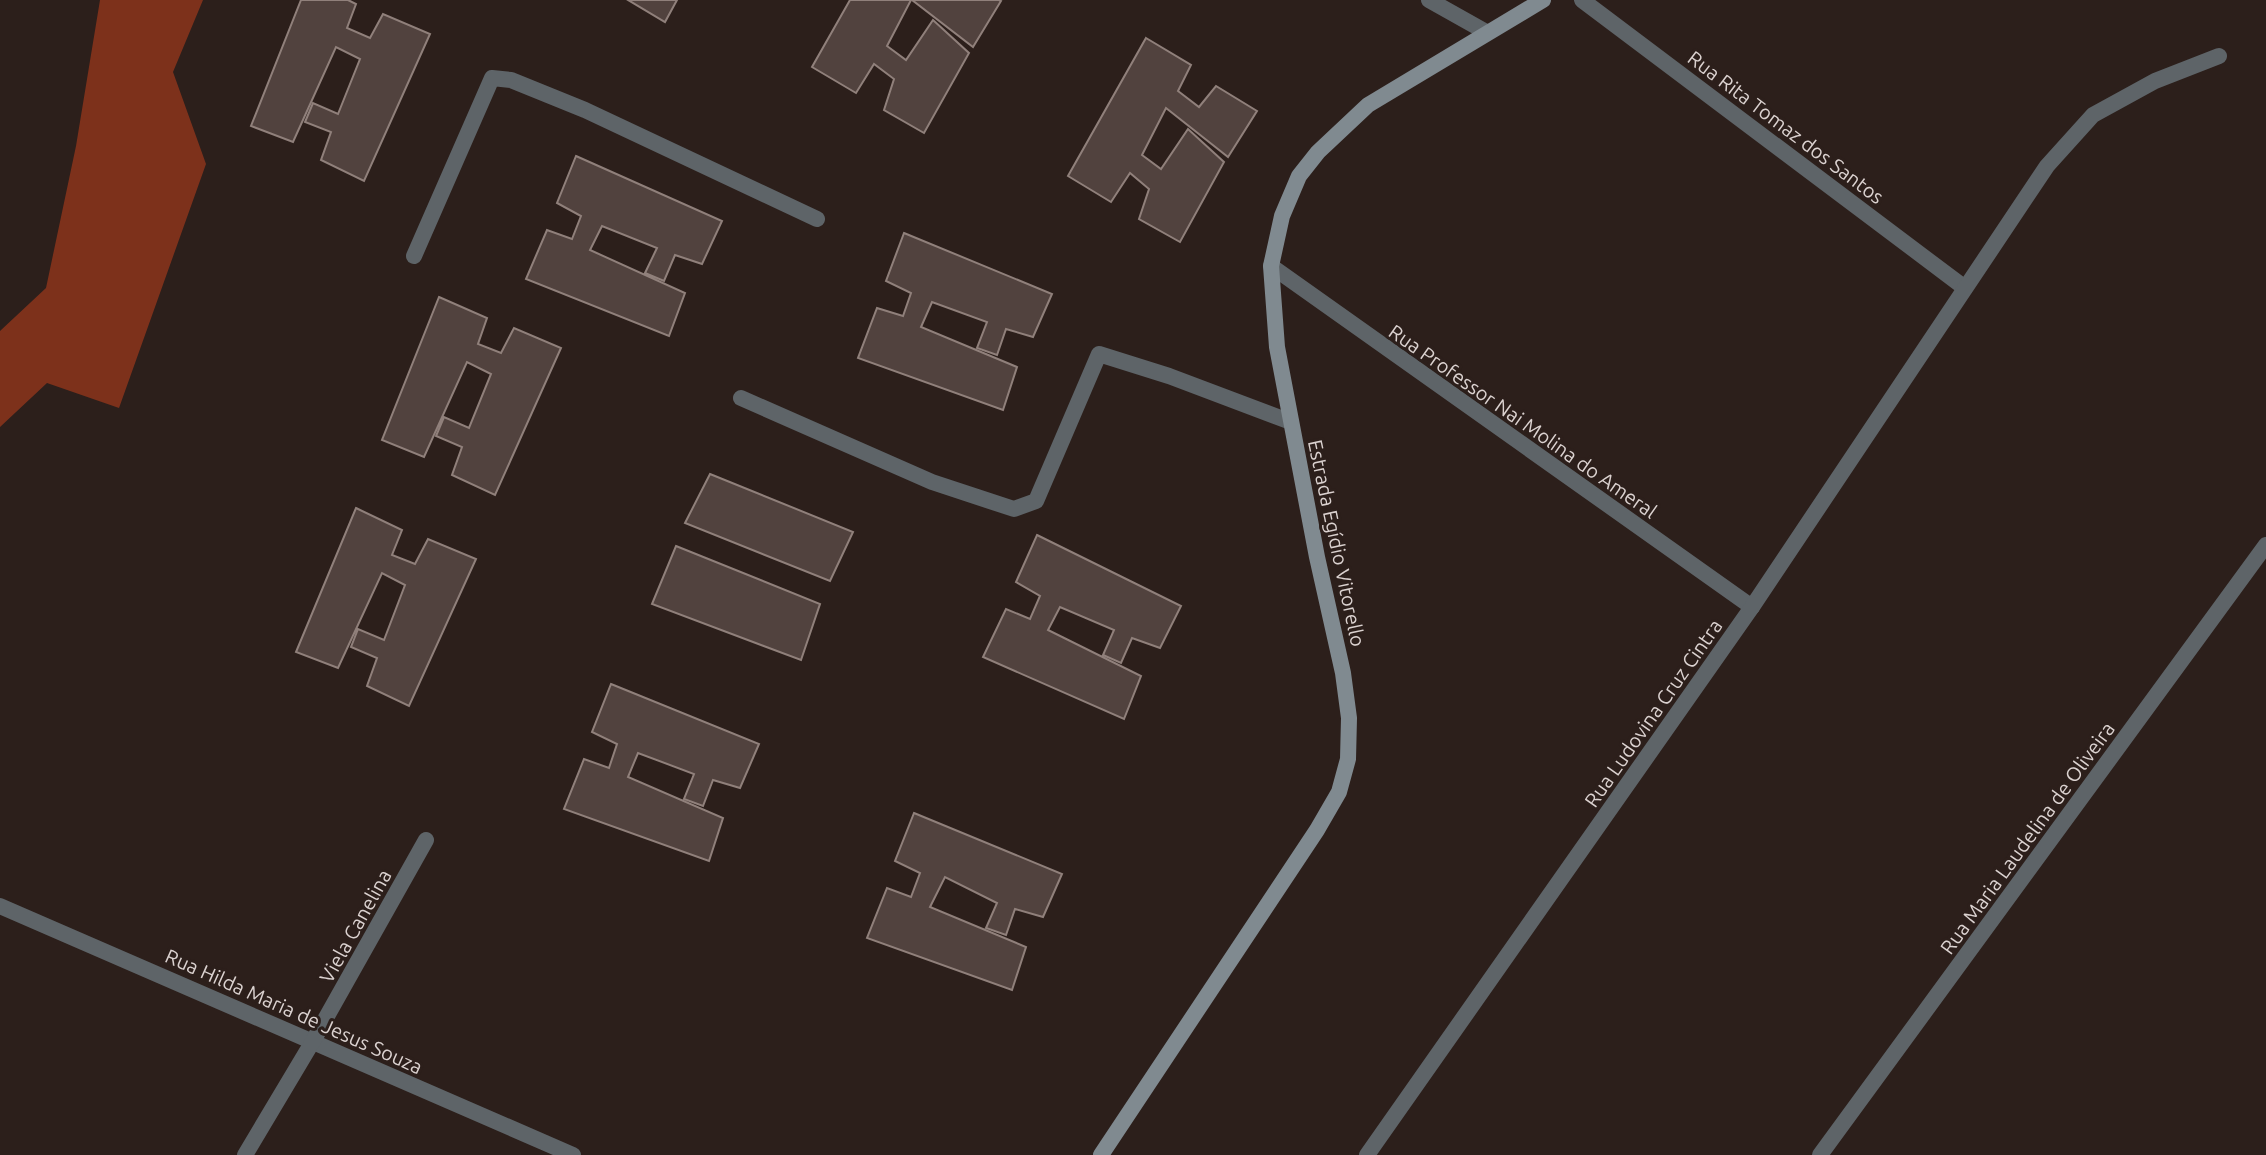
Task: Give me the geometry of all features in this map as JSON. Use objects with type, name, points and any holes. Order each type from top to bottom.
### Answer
[{"type":"street","points":[[1429,0],[1486,32]]},
{"type":"street","name":"Estrada Egídio Vitorello","points":[[1101,1155],[1317,830],[1339,792],[1348,759],[1349,718],[1343,673],[1317,557],[1277,347],[1271,266],[1282,216],[1299,176],[1318,152],[1368,105],[1543,0]]},
{"type":"street","name":"Rua Rita Tomaz dos Santos","points":[[1582,0],[1965,288]]},
{"type":"street","name":"Rua Ludovina Cruz Cintra","points":[[1367,1155],[1752,607],[2047,166],[2093,115],[2155,81],[2219,56]]},
{"type":"street","points":[[414,256],[492,78],[511,80],[585,110],[817,219]]},
{"type":"street","name":"Rua Professor Nai Molina do Ameral","points":[[1271,266],[1752,607]]},
{"type":"street","points":[[741,398],[932,482],[1014,509],[1036,501],[1099,354],[1169,376],[1291,422]]},
{"type":"street","name":"Rua Maria Laudelina de Oliveira","points":[[1820,1155],[2266,545]]},
{"type":"street","name":"Viela Canelina","points":[[245,1155],[426,840]]},
{"type":"street","name":"Rua Hilda Maria de Jesus Souza","points":[[0,906],[573,1155]]},
{"type":"shaded area","points":[[100,0],[203,0],[173,72],[206,164],[119,408],[47,383],[0,427],[0,331],[46,288],[76,146]]},
{"type":"building","points":[[301,0],[348,0],[356,4],[347,28],[370,38],[383,14],[430,34],[364,181],[321,160],[331,132],[305,122],[313,103],[338,114],[360,59],[336,47],[293,142],[251,126]]},
{"type":"building","points":[[628,0],[677,0],[665,22]]},
{"type":"building","points":[[850,0],[911,0],[887,46],[906,60],[933,20],[969,53],[924,133],[884,110],[894,79],[874,64],[856,93],[812,67]]},
{"type":"building","points":[[912,0],[999,0],[1001,1],[973,47]]},
{"type":"building","points":[[1146,38],[1191,65],[1178,91],[1199,107],[1216,86],[1257,111],[1228,157],[1166,108],[1142,155],[1161,169],[1188,129],[1224,162],[1180,242],[1139,219],[1149,189],[1130,173],[1111,202],[1068,176]]},
{"type":"building","points":[[576,156],[722,221],[702,264],[675,255],[664,281],[645,273],[657,248],[602,226],[590,250],[685,293],[669,336],[526,279],[547,230],[572,239],[581,216],[557,203]]},
{"type":"building","points":[[904,233],[1052,294],[1033,337],[1006,329],[997,355],[977,348],[987,322],[932,302],[921,327],[1017,367],[1003,410],[858,358],[877,308],[903,316],[911,293],[886,281]]},
{"type":"building","points":[[439,297],[487,318],[478,344],[501,353],[514,328],[561,348],[495,495],[452,475],[462,447],[436,436],[444,417],[469,428],[491,374],[467,362],[424,457],[382,440]]},
{"type":"building","points":[[710,474],[853,532],[830,581],[685,523]]},
{"type":"building","points":[[356,508],[402,530],[392,555],[415,564],[428,539],[476,559],[409,706],[367,686],[377,658],[351,647],[358,629],[384,640],[405,585],[382,573],[338,668],[296,652]]},
{"type":"building","points":[[1037,535],[1181,606],[1160,648],[1132,638],[1121,663],[1103,655],[1114,630],[1060,607],[1048,630],[1141,676],[1124,719],[983,657],[1006,609],[1030,619],[1040,596],[1016,582]]},
{"type":"building","points":[[676,546],[820,604],[801,660],[652,604]]},
{"type":"building","points":[[611,684],[759,744],[740,788],[713,780],[703,806],[684,799],[694,774],[638,753],[628,777],[723,818],[709,861],[564,809],[584,759],[609,768],[617,744],[592,732]]},
{"type":"building","points":[[914,813],[1062,874],[1043,917],[1015,909],[1006,935],[986,928],[997,903],[945,877],[930,907],[1026,947],[1012,990],[867,938],[887,888],[911,897],[920,873],[895,861]]}]
